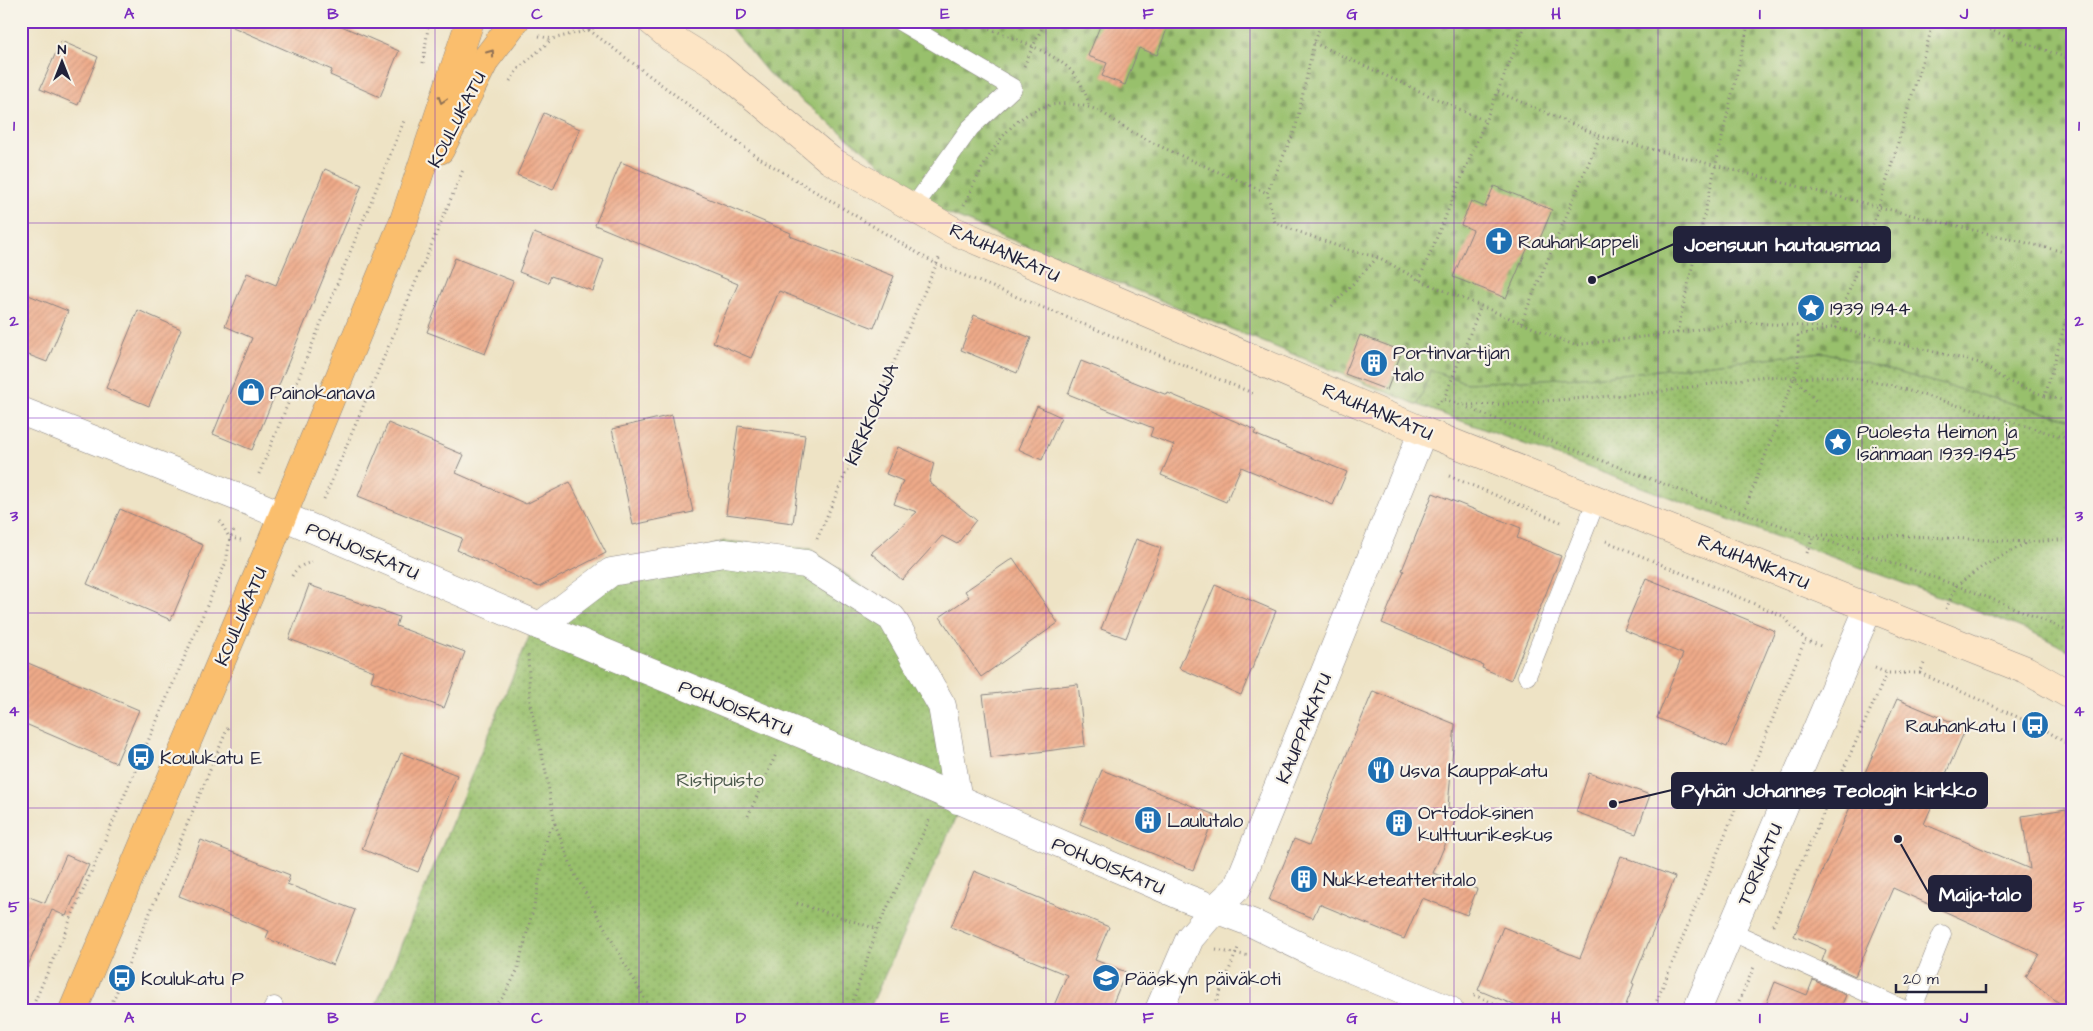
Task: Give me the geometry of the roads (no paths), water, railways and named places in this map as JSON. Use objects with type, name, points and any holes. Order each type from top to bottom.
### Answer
[{"type":"main road","name":"KOULUKATU","points":[[74,1010],[282,516],[404,220],[470,21]]},
{"type":"main road","name":"KOULUKATU","points":[[404,220],[486,59],[515,21]]},
{"type":"street","name":"RAUHANKATU","points":[[651,21],[670,37],[717,66],[830,160],[952,230],[1424,431],[2026,670],[2072,696]]},
{"type":"street","name":"RAUHANKATU","points":[[680,21],[717,66]]},
{"type":"street","name":"POHJOISKATU","points":[[21,411],[282,516],[540,626],[1252,923],[1316,954],[1449,1010]]},
{"type":"street","name":"KAUPPAKATU","points":[[1159,1010],[1190,938],[1215,909],[1237,888],[1424,431]]},
{"type":"street","points":[[540,626],[611,572],[724,553],[806,564],[892,618],[942,706],[958,800]]},
{"type":"street","name":"TORIKATU","points":[[1697,1010],[1869,607]]},
{"type":"lane","points":[[899,21],[1013,88],[970,128],[913,208]]},
{"type":"lane","points":[[1527,676],[1597,499]]},
{"type":"lane","points":[[1730,931],[1905,1010]]},
{"type":"lane","points":[[1912,1010],[1942,934]]},
{"type":"place","name":"Rauhankappeli","points":[[1499,241]]},
{"type":"place","name":"Joensuun hautausmaa","points":[[1592,280]]},
{"type":"place","name":"1939 1944","points":[[1811,308]]},
{"type":"place","name":"Portinvartijan talo","points":[[1374,363]]},
{"type":"place","name":"Painokanava","points":[[251,392]]},
{"type":"place","name":"Puolesta Heimon ja Isänmaan 1939-1945","points":[[1838,442]]},
{"type":"place","name":"Rauhankatu I","points":[[2035,725]]},
{"type":"place","name":"Koulukatu E","points":[[141,757]]},
{"type":"place","name":"Usva Kauppakatu","points":[[1381,770]]},
{"type":"place","name":"Pyhän Johannes Teologin kirkko","points":[[1613,804]]},
{"type":"place","name":"Laulutalo","points":[[1148,820]]},
{"type":"place","name":"Ortodoksinen kulttuurikeskus","points":[[1399,823]]},
{"type":"place","name":"Maija-talo","points":[[1898,839]]},
{"type":"place","name":"Nukketeatteritalo","points":[[1304,879]]},
{"type":"place","name":"Koulukatu P","points":[[122,978]]},
{"type":"place","name":"Pääskyn päiväkoti","points":[[1106,978]]},
{"type":"park label","name":"Ristipuisto","points":[[720,779]]}]
